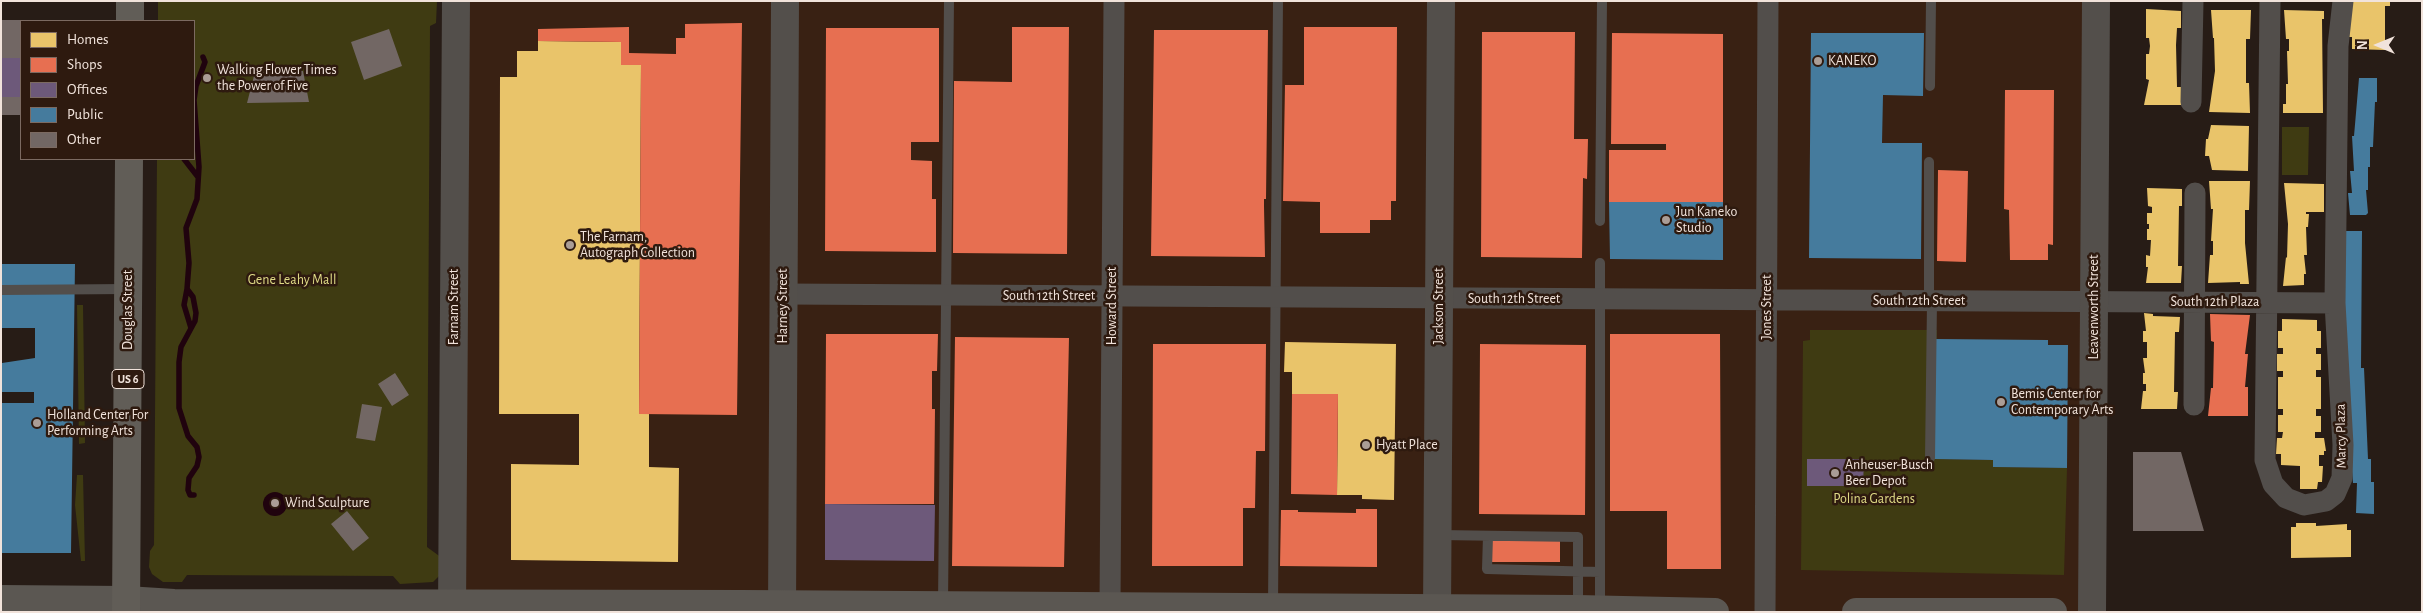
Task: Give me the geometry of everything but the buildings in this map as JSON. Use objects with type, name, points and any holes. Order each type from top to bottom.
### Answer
[{"type":"highway","points":[[130,1],[130,20]]},
{"type":"highway","name":"Douglas Street","points":[[126,606],[129,160]]},
{"type":"main road","points":[[1,599],[126,606],[174,603],[452,607],[782,608],[943,605],[1110,609],[1589,609],[1716,612]]},
{"type":"main road","points":[[1856,612],[2053,612]]},
{"type":"street","name":"Farnam Street","points":[[452,607],[456,1]]},
{"type":"street","name":"Harney Street","points":[[782,608],[785,1]]},
{"type":"street","name":"Howard Street","points":[[1110,609],[1114,1]]},
{"type":"street","name":"Jackson Street","points":[[1437,610],[1441,1]]},
{"type":"street","name":"Jones Street","points":[[1765,612],[1768,1]]},
{"type":"street","name":"Leavenworth Street","points":[[2092,612],[2096,1]]},
{"type":"street","points":[[2191,102],[2193,1]]},
{"type":"street","name":"Marcy Plaza","points":[[2270,1],[2265,460],[2274,484],[2286,498],[2304,505],[2326,501],[2335,494],[2342,478],[2343,445],[2335,303],[2338,46],[2343,1]]},
{"type":"street","points":[[2194,405],[2195,193]]},
{"type":"street","name":"South 12th Street","points":[[784,294],[2094,302]]},
{"type":"street","name":"South 12th Plaza","points":[[2094,302],[2335,303]]},
{"type":"lane","points":[[943,605],[949,1]]},
{"type":"lane","points":[[1273,609],[1274,298],[1278,1]]},
{"type":"lane","points":[[1600,220],[1602,1]]},
{"type":"lane","points":[[1930,86],[1931,1]]},
{"type":"lane","points":[[1929,162],[1930,458]]},
{"type":"lane","points":[[1589,609],[1600,572],[1600,263]]},
{"type":"lane","points":[[1,290],[128,289]]},
{"type":"lane","points":[[1438,535],[1514,538],[1578,537],[1579,571],[1589,609]]},
{"type":"lane","points":[[1488,536],[1487,569],[1537,566],[1600,572]]},
{"type":"shaded area","points":[[456,1],[2096,1],[2092,612],[452,612]]},
{"type":"shaded area","points":[[275,492],[284,495],[287,504],[284,513],[275,516],[266,513],[263,504],[266,495]]},
{"type":"green space","name":"Gene Leahy Mall","points":[[158,1],[437,1],[436,23],[430,26],[427,547],[442,558],[440,575],[433,582],[400,584],[393,576],[187,575],[182,582],[163,582],[152,574],[149,567],[150,551],[154,545],[157,160],[195,160],[195,20],[158,20]]},
{"type":"green space","points":[[2282,127],[2309,127],[2308,175],[2282,175]]},
{"type":"green space","points":[[77,305],[83,305],[85,443],[79,444]]},
{"type":"green space","name":"Polina Gardens","points":[[1810,330],[1937,330],[1935,459],[1993,460],[1993,467],[2067,468],[2064,575],[1801,570],[1803,341],[1810,340]]},
{"type":"green space","points":[[77,475],[83,475],[85,561],[81,561],[75,505]]},
{"type":"waterway","points":[[195,93],[205,62],[203,57]]},
{"type":"waterway","points":[[194,495],[190,495],[188,490],[189,478],[197,466],[199,457],[197,447],[188,436],[179,408],[179,362],[181,347],[195,321],[196,313],[193,297],[187,289],[189,263],[186,228],[197,199],[199,167],[195,113]]},
{"type":"waterway","points":[[185,160],[198,177]]},
{"type":"waterway","points":[[187,289],[184,305],[191,328]]},
{"type":"place","name":"KANEKO","points":[[1818,61]]},
{"type":"place","name":"Walking Flower Times the Power of Five","points":[[207,78]]},
{"type":"place","name":"Jun Kaneko Studio","points":[[1666,220]]},
{"type":"place","name":"The Farnam, Autograph Collection","points":[[570,245]]},
{"type":"place","name":"Bemis Center for Contemporary Arts","points":[[2001,402]]},
{"type":"place","name":"Holland Center For Performing Arts","points":[[37,423]]},
{"type":"place","name":"Hyatt Place","points":[[1366,445]]},
{"type":"place","name":"Anheuser-Busch Beer Depot","points":[[1835,473]]},
{"type":"place","name":"Wind Sculpture","points":[[275,503]]}]
